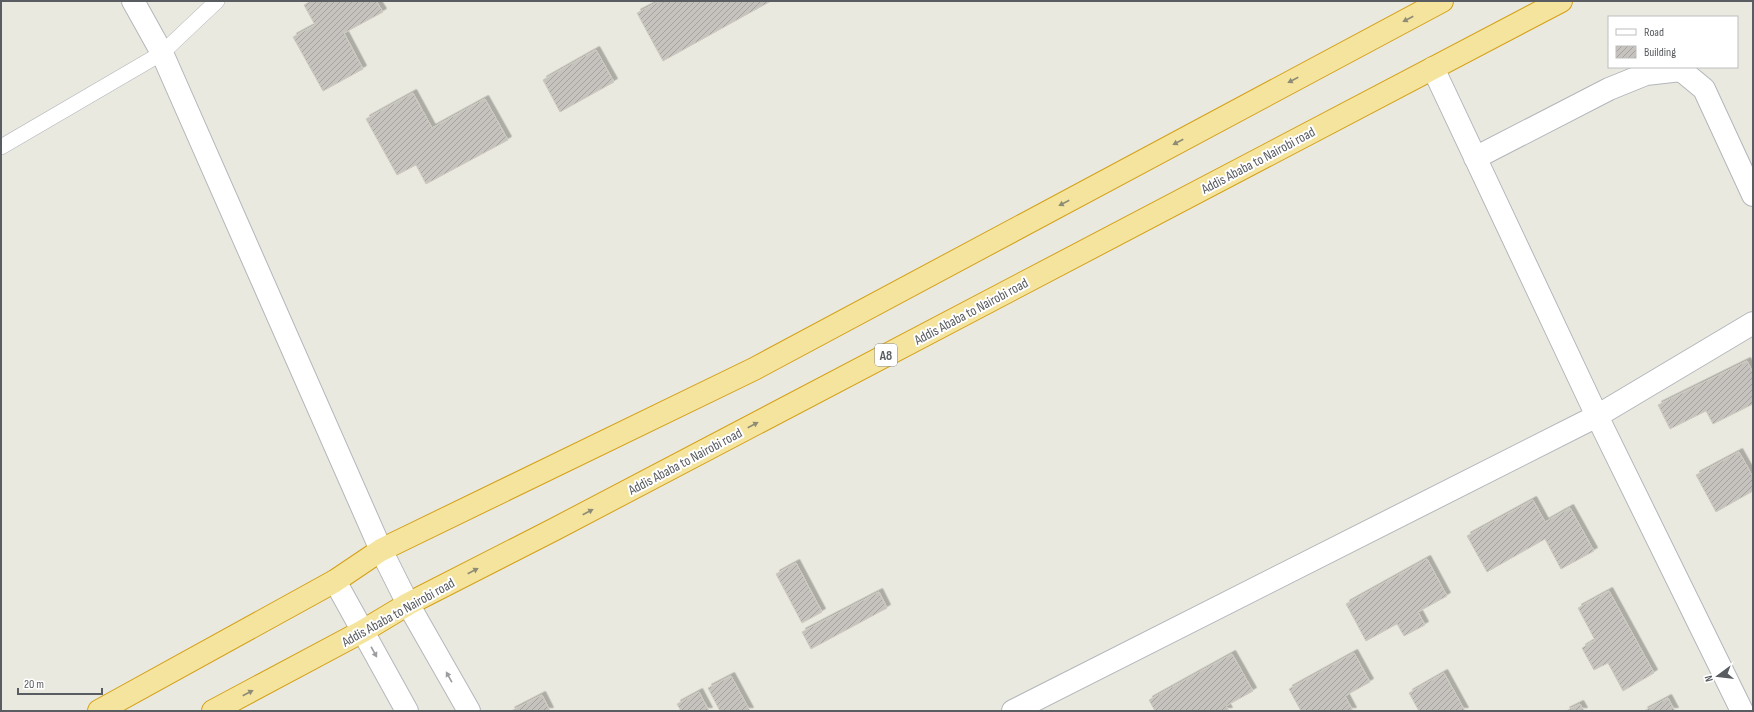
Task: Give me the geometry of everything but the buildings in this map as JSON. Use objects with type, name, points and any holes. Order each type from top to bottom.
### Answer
[{"type":"highway","points":[[99,711],[335,581],[381,550],[754,369],[1442,1]]},
{"type":"highway","name":"Addis Ababa to Nairobi road","points":[[213,711],[363,631],[408,604],[555,529],[1560,1]]},
{"type":"street","points":[[133,1],[162,53],[381,550],[408,604],[469,711]]},
{"type":"street","points":[[1433,68],[1597,416],[1742,711]]},
{"type":"street","points":[[1475,158],[1609,89],[1646,74],[1682,70],[1704,89],[1753,195]]},
{"type":"street","points":[[1013,711],[1597,416],[1753,323]]},
{"type":"street","points":[[335,581],[407,711]]},
{"type":"lane","points":[[1,147],[162,53],[217,1]]}]
